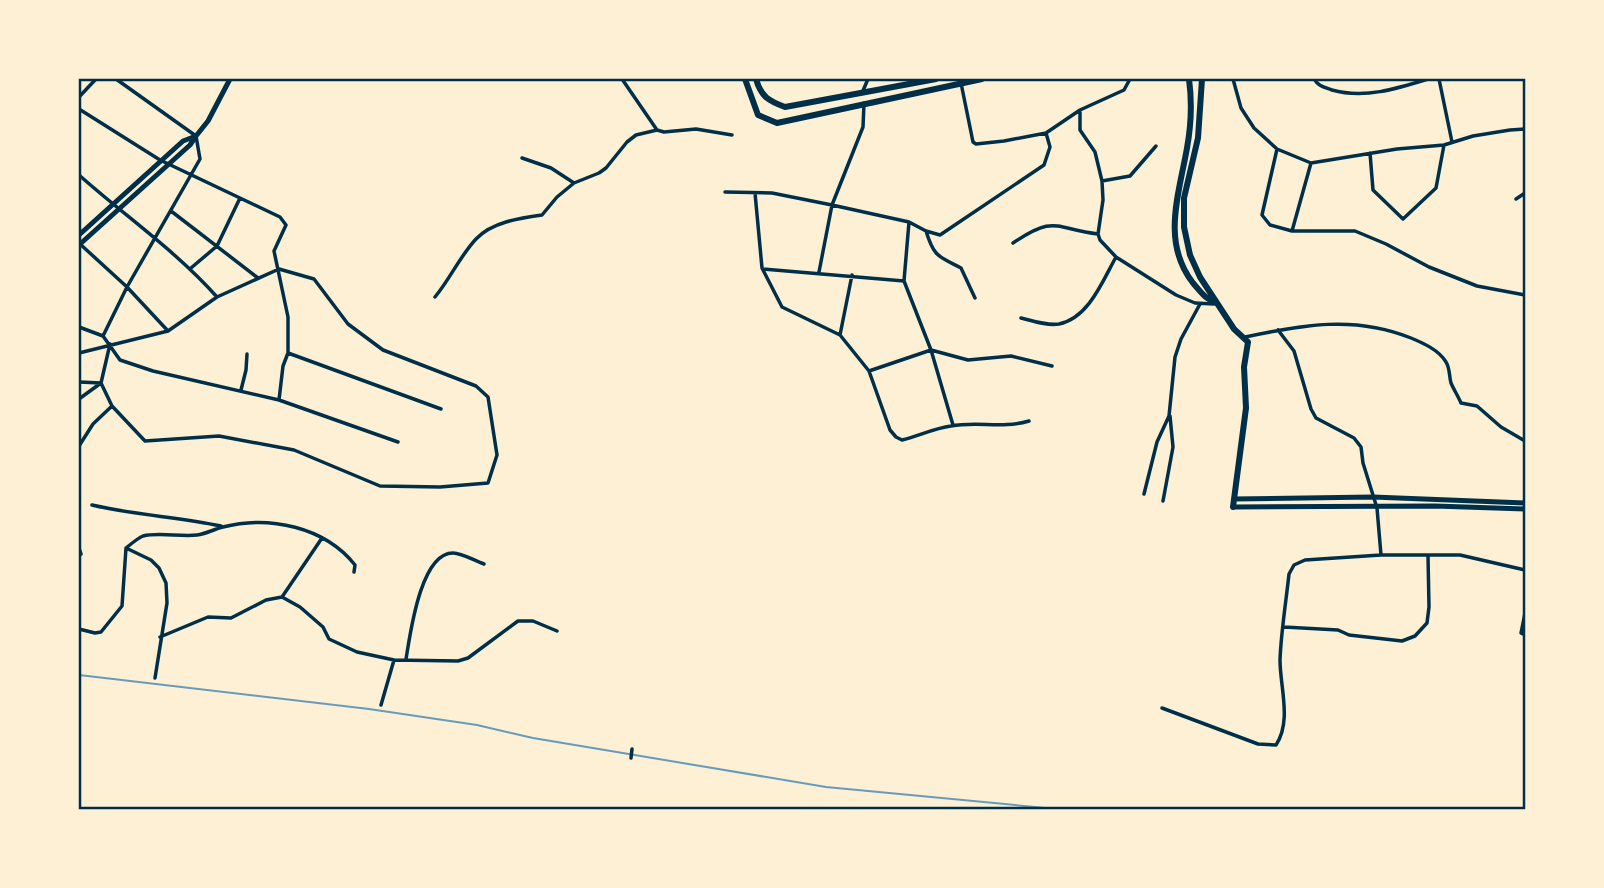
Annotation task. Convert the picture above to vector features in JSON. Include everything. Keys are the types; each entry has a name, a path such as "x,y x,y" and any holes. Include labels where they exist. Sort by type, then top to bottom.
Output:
{"main road":[{"path":"745,79 758,115 777,123 982,79"},
{"path":"756,79 766,99 785,107 936,79"},
{"path":"1189,79 1191,98 1188,146 1175,204 1174,232 1179,260 1190,279 1206,298 1218,304"},
{"path":"1202,79 1198,138 1184,198 1184,227 1200,277 1234,329 1248,342 1244,367 1246,408 1233,507"}],"street":[{"path":"79,97 96,79"},
{"path":"103,336 200,159 196,136 116,79"},
{"path":"622,79 657,130"},
{"path":"862,93 868,79"},
{"path":"961,83 974,144 1046,133 1080,110 1124,90 1129,79"},
{"path":"1233,79 1241,108 1254,128 1278,149 1311,163 1444,145 1510,130 1525,130"},
{"path":"1314,79 1322,87 1350,95 1363,95 1428,79"},
{"path":"1439,79 1452,143"},
{"path":"168,331 128,287 79,244 190,145 208,121 228,80"},
{"path":"819,272 832,205 863,127 863,103"},
{"path":"79,109 160,160 279,217 286,225 274,251 288,317 288,353 283,366 279,400"},
{"path":"1080,110 1080,130 1095,152 1102,181 1103,200 1098,234 1100,240 1116,257 1177,295 1200,304 1218,304"},
{"path":"435,297 477,239 492,227 542,215 557,197 574,183 606,168 636,135 657,130 664,132 696,129 732,135"},
{"path":"724,192 772,193 909,222 940,235 1044,164 1050,148 1046,133"},
{"path":"79,235 160,160 183,141 196,136"},
{"path":"1370,153 1373,190 1403,219 1436,188 1444,145"},
{"path":"1102,181 1130,176 1156,146"},
{"path":"1278,149 1262,215 1270,225 1292,231 1355,231 1429,267 1477,286 1525,295"},
{"path":"522,158 551,168 574,183"},
{"path":"1292,231 1311,163"},
{"path":"79,175 119,211 191,268 217,297"},
{"path":"1516,199 1525,192"},
{"path":"755,193 762,268 782,307 840,335 869,371 895,437 902,440 953,425 1015,425 1029,421"},
{"path":"191,268 217,246 240,198"},
{"path":"171,211 258,278"},
{"path":"909,222 904,281 931,351 953,425"},
{"path":"1013,243 1032,230 1055,224 1075,231 1098,234"},
{"path":"926,231 932,250 943,261 961,268 975,298"},
{"path":"1021,318 1041,324 1060,324 1076,316 1090,303 1116,257"},
{"path":"762,268 904,281"},
{"path":"79,353 110,344 168,331 217,297 279,269 314,279 348,324 383,350 476,386 488,397 497,455 488,483 440,487 380,486 294,450 219,436 145,441 112,406 101,383 110,344"},
{"path":"840,335 852,275"},
{"path":"1163,501 1173,447 1170,416 1175,357 1181,338 1200,304"},
{"path":"1245,337 1303,326 1356,323 1387,328 1418,340 1436,351 1447,363 1452,384 1461,403 1477,406 1501,427 1525,441"},
{"path":"79,327 103,336 120,360 279,400 398,442"},
{"path":"1278,330 1294,351 1316,418 1354,438 1361,447 1377,508 1381,555"},
{"path":"869,371 931,351 968,360 1011,356 1052,366"},
{"path":"288,353 441,409"},
{"path":"241,390 247,354"},
{"path":"79,382 101,383"},
{"path":"79,399 101,383"},
{"path":"79,446 93,424 112,406"},
{"path":"1144,494 1157,442 1170,416"},
{"path":"1234,499 1373,497 1525,503"},
{"path":"92,505 122,512 179,517 223,527"},
{"path":"1233,507 1435,506 1525,509"},
{"path":"125,548 143,536 200,535 223,527 259,522 277,523 322,537 344,552 355,565 354,572"},
{"path":"282,597 322,537"},
{"path":"79,548 81,554"},
{"path":"79,629 101,632 122,606 125,548"},
{"path":"125,548 151,560 159,568 166,583 167,603 155,678"},
{"path":"406,659 415,601 429,571 443,555 454,553 484,564"},
{"path":"1162,708 1258,744 1276,745 1282,736 1284,725 1280,660 1289,574 1294,565 1305,560 1381,555 1461,555 1525,570"},
{"path":"1284,627 1338,630 1349,635 1402,641 1415,636 1427,622 1428,556"},
{"path":"160,636 208,617 231,618 266,600 282,597 300,607 323,627 329,639 357,652 394,660 458,661 468,658 518,621 533,621 558,631"},
{"path":"1525,613 1521,634 1525,635"},
{"path":"381,705 394,660"},
{"path":"631,758 632,749"}],"waterway":[{"path":"79,675 369,709 477,725 533,738 826,787 1056,809"}]}
